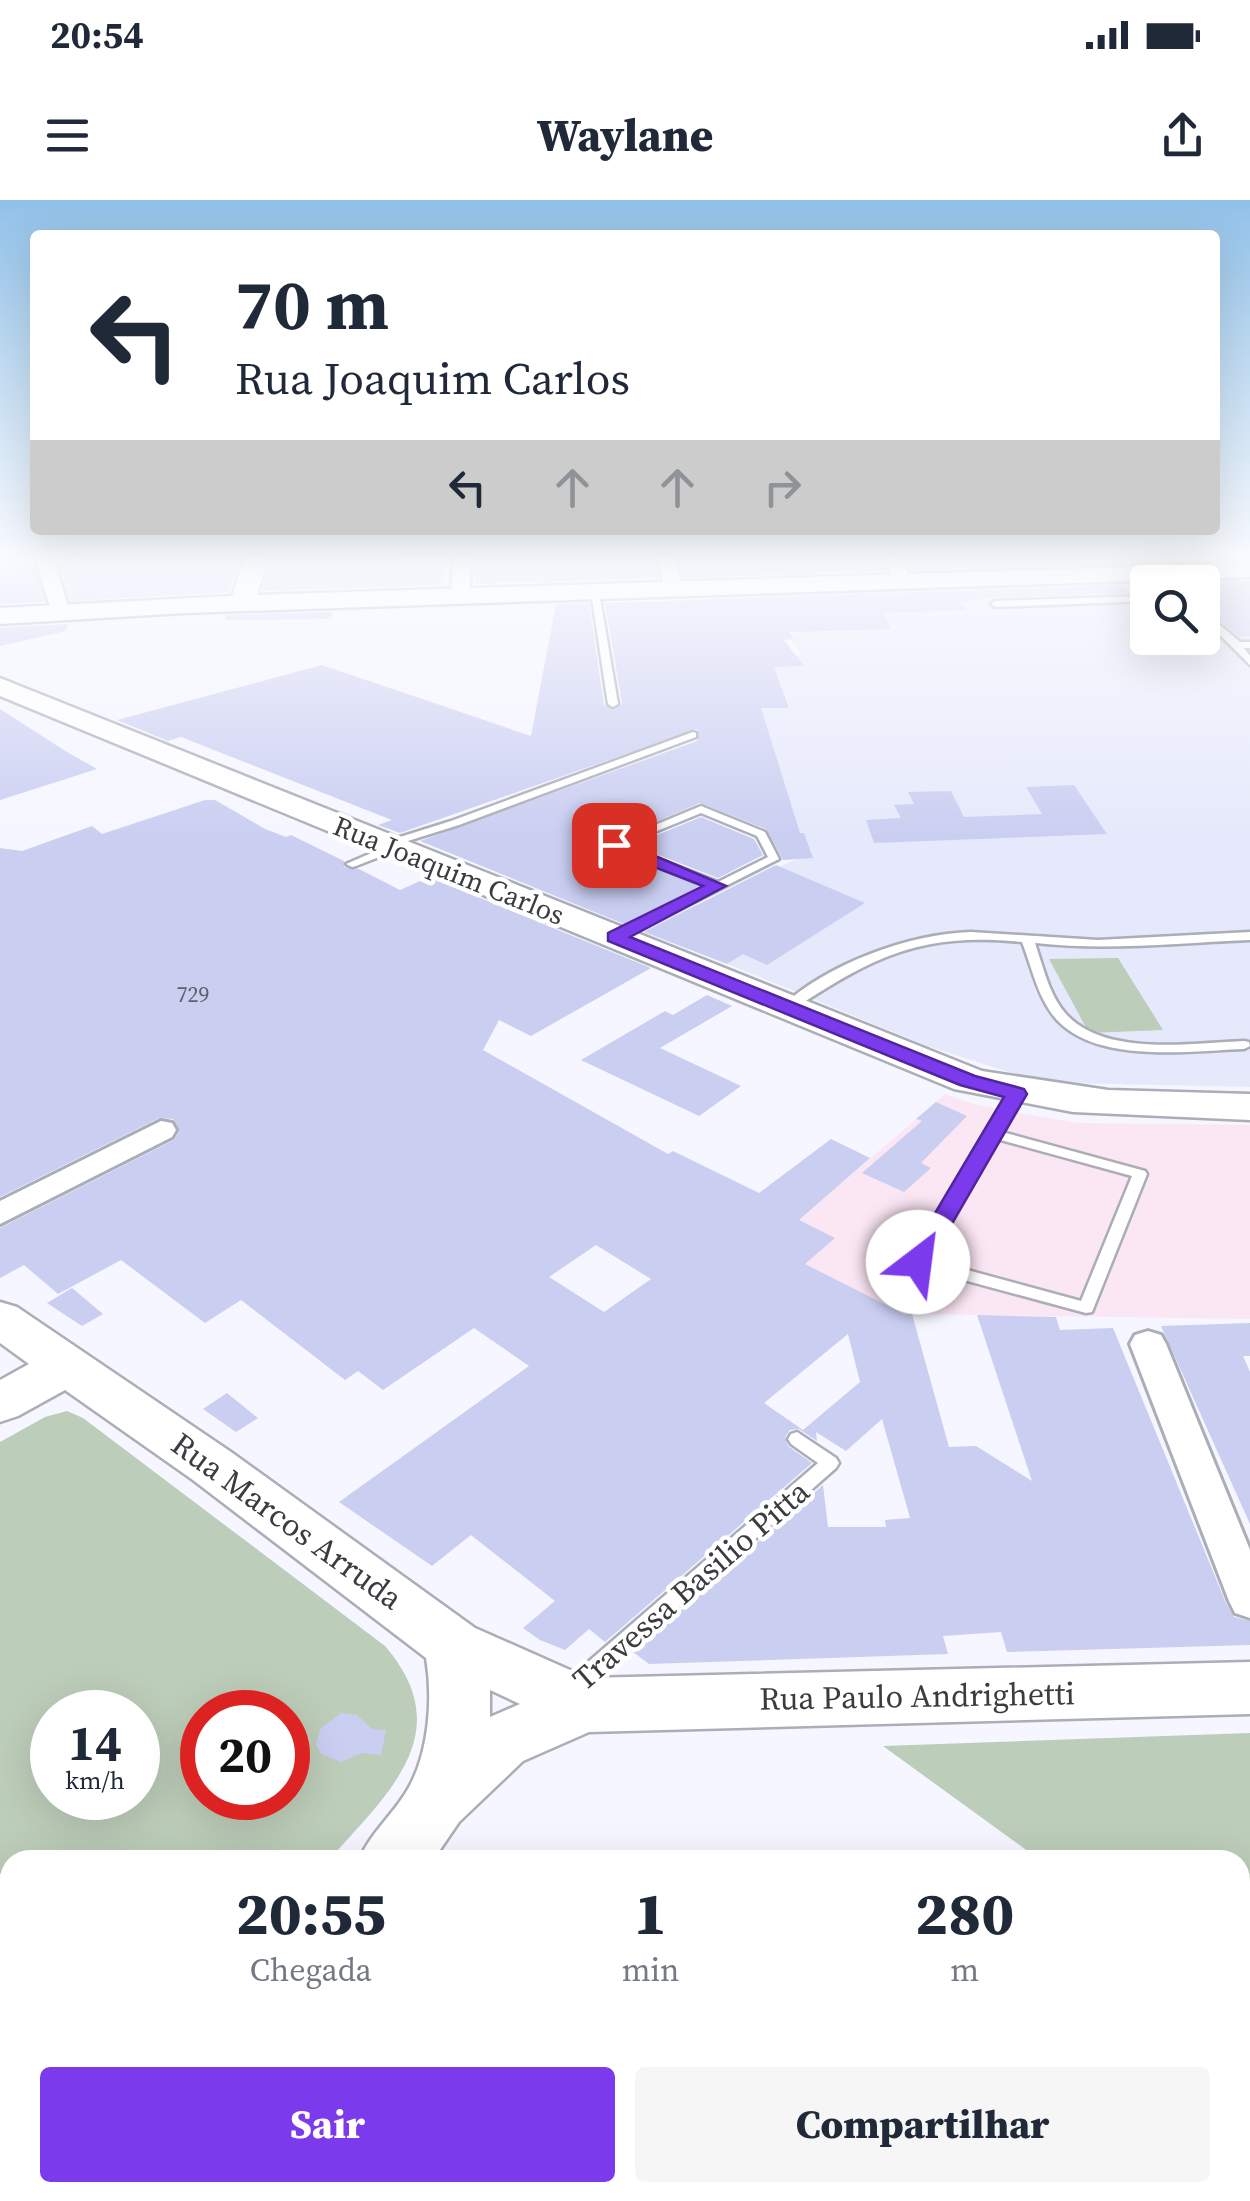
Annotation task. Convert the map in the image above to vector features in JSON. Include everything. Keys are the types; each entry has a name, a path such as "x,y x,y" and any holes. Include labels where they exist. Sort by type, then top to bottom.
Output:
{"street":[{"name":"Rua Joaquim Carlos","path":"0,686 968,1080 1017,1094 1077,1102 1250,1107"},
{"path":"0,1214 162,1130"},
{"name":"Rua Marcos Arruda","path":"0,1319 228,1477 454,1646 574,1699"},
{"path":"1148,1344 1250,1601"},
{"path":"0,1403 67,1366"},
{"path":"437,1800 462,1710 462,1676 454,1646"},
{"name":"Rua Paulo Andrighetti","path":"574,1699 1250,1688"},
{"path":"400,1850 437,1800 501,1740 574,1699"}],"lane":[{"path":"605,651 614,704"},
{"path":"352,864 398,850 455,823 693,735"},
{"path":"614,937 718,886 774,858 761,834 700,810 613,846 718,886"},
{"path":"398,850 455,823"},
{"path":"787,1007 832,977 906,943 954,936 1097,944 1250,936"},
{"path":"1027,938 1058,1014 1074,1031 1095,1040 1130,1046 1244,1045"},
{"path":"994,1134 1140,1174 1086,1308 918,1262 1017,1094"},
{"name":"Travessa Basilio Pitta","path":"574,1699 830,1463 798,1439"}],"shaded area":[{"path":"800,651 1220,655 1220,651 1250,651 1250,1087 1070,1083 1015,1074 927,1046 643,929 799,858 733,658 802,655"},
{"path":"945,1094 976,1105 1077,1123 1250,1125 1250,1319 843,1313 743,1268"}],"green space":[{"path":"1118,958 1163,1030 1089,1033 1049,959"},
{"path":"67,1411 83,1418 385,1646 407,1677 416,1707 416,1735 392,1786 338,1850 0,1850 0,1442 45,1417"},
{"path":"1250,1733 1250,1850 1026,1850 883,1746"}],"building":[{"path":"547,651 596,651 604,705 615,710 622,703 613,651 793,651 804,666 774,667 789,708 761,708 800,833 804,833 813,858 783,860 766,829 700,803 604,844 700,886 624,924 420,841 697,741 697,729 400,833 378,825 392,820 181,737 168,741 117,720 322,665 531,736"},
{"path":"0,709 67,752 97,769 0,800"},
{"path":"1074,785 1107,834 874,843 866,820 901,818 894,805 914,804 908,792 951,791 964,817 1042,814 1026,787"},
{"path":"215,800 265,829 286,837 291,835 344,861 344,867 359,869 400,890 429,877 651,968 531,1036 499,1020 483,1050 668,1154 673,1151 759,1193 831,1139 870,1158 799,1220 835,1238 805,1264 904,1314 912,1314 949,1447 976,1446 1032,1481 977,1315 1056,1317 1060,1330 1113,1328 1226,1603 1234,1617 1250,1621 1250,1645 1007,1652 1001,1632 943,1636 948,1654 649,1664 633,1652 823,1485 828,1527 886,1527 885,1520 910,1518 882,1419 846,1451 816,1432 817,1441 799,1429 790,1430 785,1437 788,1446 812,1463 605,1642 589,1629 565,1650 523,1628 555,1601 471,1535 432,1566 339,1502 529,1366 474,1328 383,1390 358,1371 345,1380 241,1300 205,1323 121,1260 58,1294 24,1265 0,1278 0,1228 174,1140 179,1132 173,1119 159,1118 0,1197 0,848 22,851 92,826 102,834","holes":["596,1245 651,1279 604,1312 549,1277","848,1334 860,1382 803,1430 764,1403"]},
{"path":"701,817 754,839 763,855 718,878 633,845"},
{"path":"776,865 865,903 767,965 743,954 727,964 644,932"},
{"path":"707,995 732,1006 660,1048 741,1086 699,1116 581,1060 665,1011 673,1015"},
{"path":"936,1102 967,1116 921,1163 931,1168 904,1192 862,1173 922,1121 916,1119"},
{"path":"72,1288 103,1314 82,1326 47,1303"},
{"path":"1250,1323 1250,1356 1243,1356 1250,1372 1250,1524 1161,1326"},
{"path":"227,1393 258,1418 236,1432 203,1409"},
{"path":"341,1713 357,1715 372,1729 386,1730 381,1755 362,1753 341,1762 321,1754 316,1744 320,1729"}],"route":[{"path":"614,845 718,886 614,937 968,1080 1017,1094 918,1262"}]}
